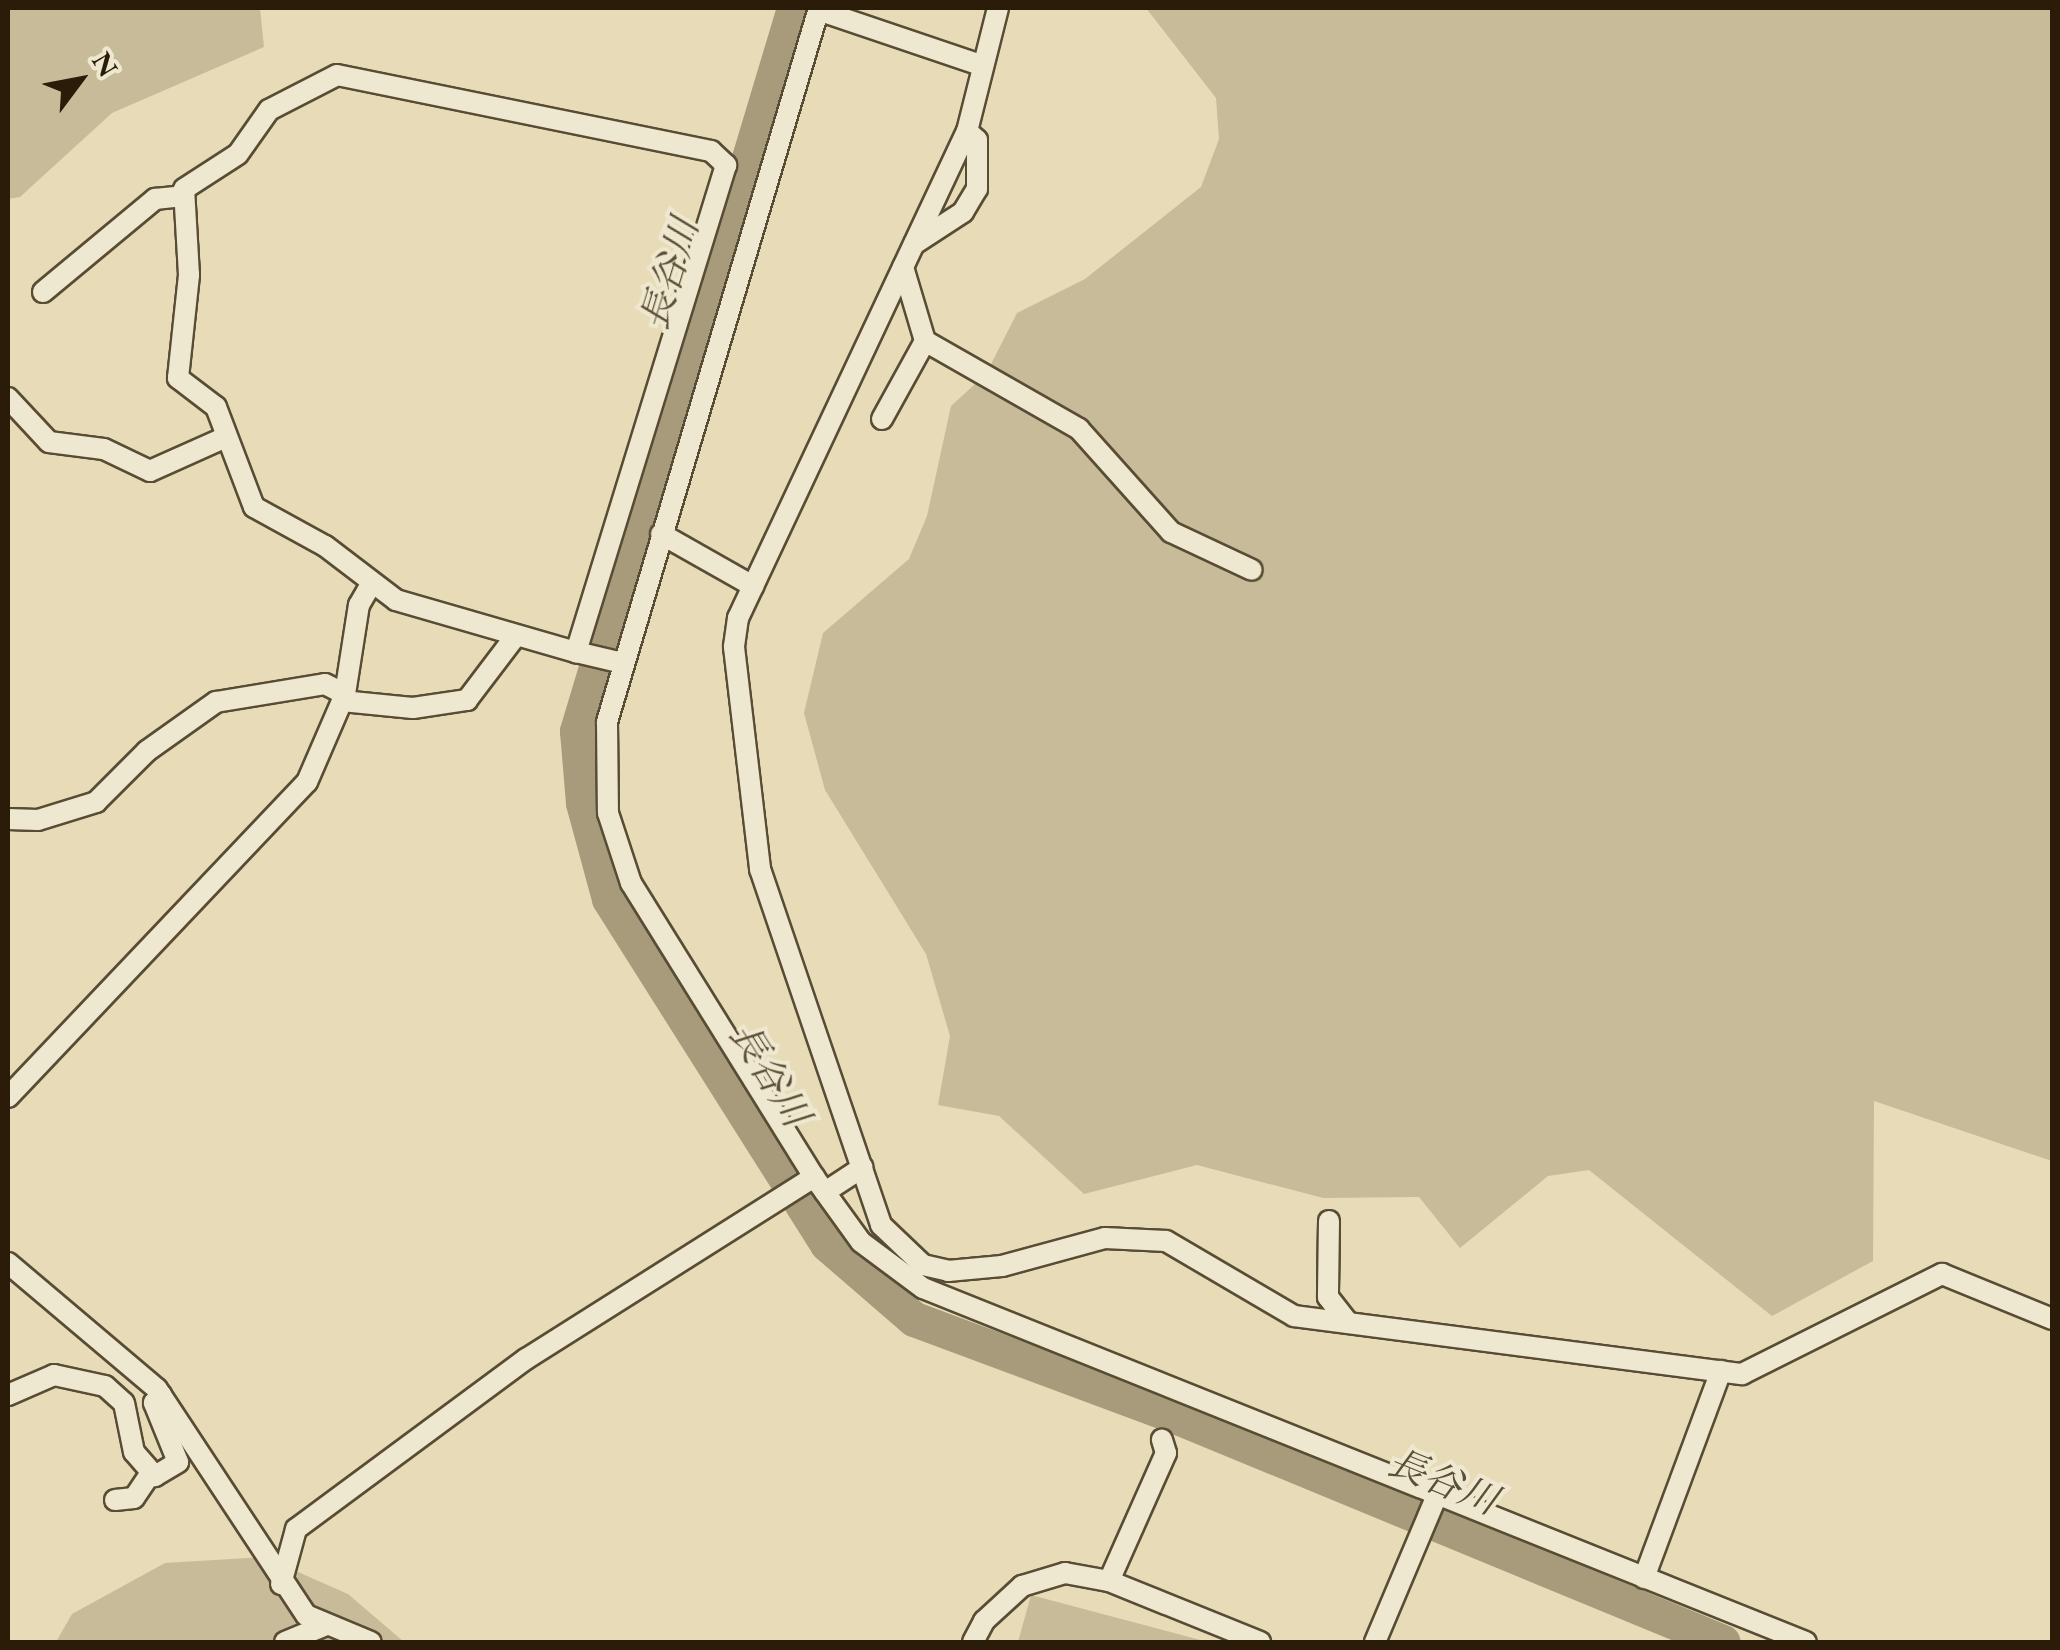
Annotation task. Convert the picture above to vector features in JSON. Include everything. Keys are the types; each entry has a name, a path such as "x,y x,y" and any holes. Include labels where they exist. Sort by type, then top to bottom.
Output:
{"street":[{"path":"983,66 818,8 623,663 604,760 618,849 820,1185 861,1242 922,1288 1806,1642"},
{"path":"998,8 967,131 753,586 734,647 750,819 881,1225 923,1265 1002,1266 1104,1238 1166,1241 1294,1316 1721,1371 1771,1364 1942,1274 2052,1319"},
{"path":"42,292 155,199 182,196 238,154 256,120 337,75 711,151 726,165 576,652"},
{"path":"913,245 963,212 977,189 976,140 967,131"},
{"path":"182,196 189,275 178,378 216,407 254,507 325,546 396,600 514,638 623,663"},
{"path":"903,267 924,341 1079,430 1170,532 1252,570"},
{"path":"882,418 924,341"},
{"path":"8,398 49,442 104,449 150,472 226,437"},
{"path":"661,534 753,586"},
{"path":"8,1097 296,795 344,698 359,605 371,584"},
{"path":"8,819 38,820 96,802 148,750 216,702 325,684 344,698 413,708 467,700 514,638"},
{"path":"281,1584 296,1529 526,1359 820,1185 863,1167"},
{"path":"1328,1221 1328,1296 1348,1323"},
{"path":"8,1263 161,1395 221,1478 281,1584 326,1625 371,1642"},
{"path":"1644,1578 1721,1371"},
{"path":"8,1395 54,1375 106,1386 124,1403 134,1452 150,1474"},
{"path":"115,1500 134,1498 150,1474 178,1462 154,1403 161,1395"},
{"path":"1109,1581 1166,1452 1162,1440"},
{"path":"1375,1642 1436,1496"},
{"path":"973,1642 1001,1604 1045,1575 1109,1581 1260,1642"},
{"path":"285,1642 326,1625"}],"shaded area":[{"path":"8,8 260,8 264,47 112,113 20,197 8,199"},
{"path":"1146,8 2052,8 2052,1161 1874,1101 1873,1261 1772,1316 1589,1170 1548,1176 1460,1248 1419,1197 1323,1198 1197,1165 1084,1194 999,1116 938,1105 950,1036 926,954 825,790 804,713 823,633 909,559 927,516 951,406 986,374 1017,313 1085,279 1201,187 1219,139 1216,98"},
{"path":"264,1557 348,1594 404,1642 56,1642 72,1614 165,1563"},
{"path":"1031,1595 1208,1642 1018,1642"}],"waterway":[{"name":"長谷川","path":"794,8 577,731 583,803 609,899 827,1244 914,1319 1180,1418 1723,1642"}]}
